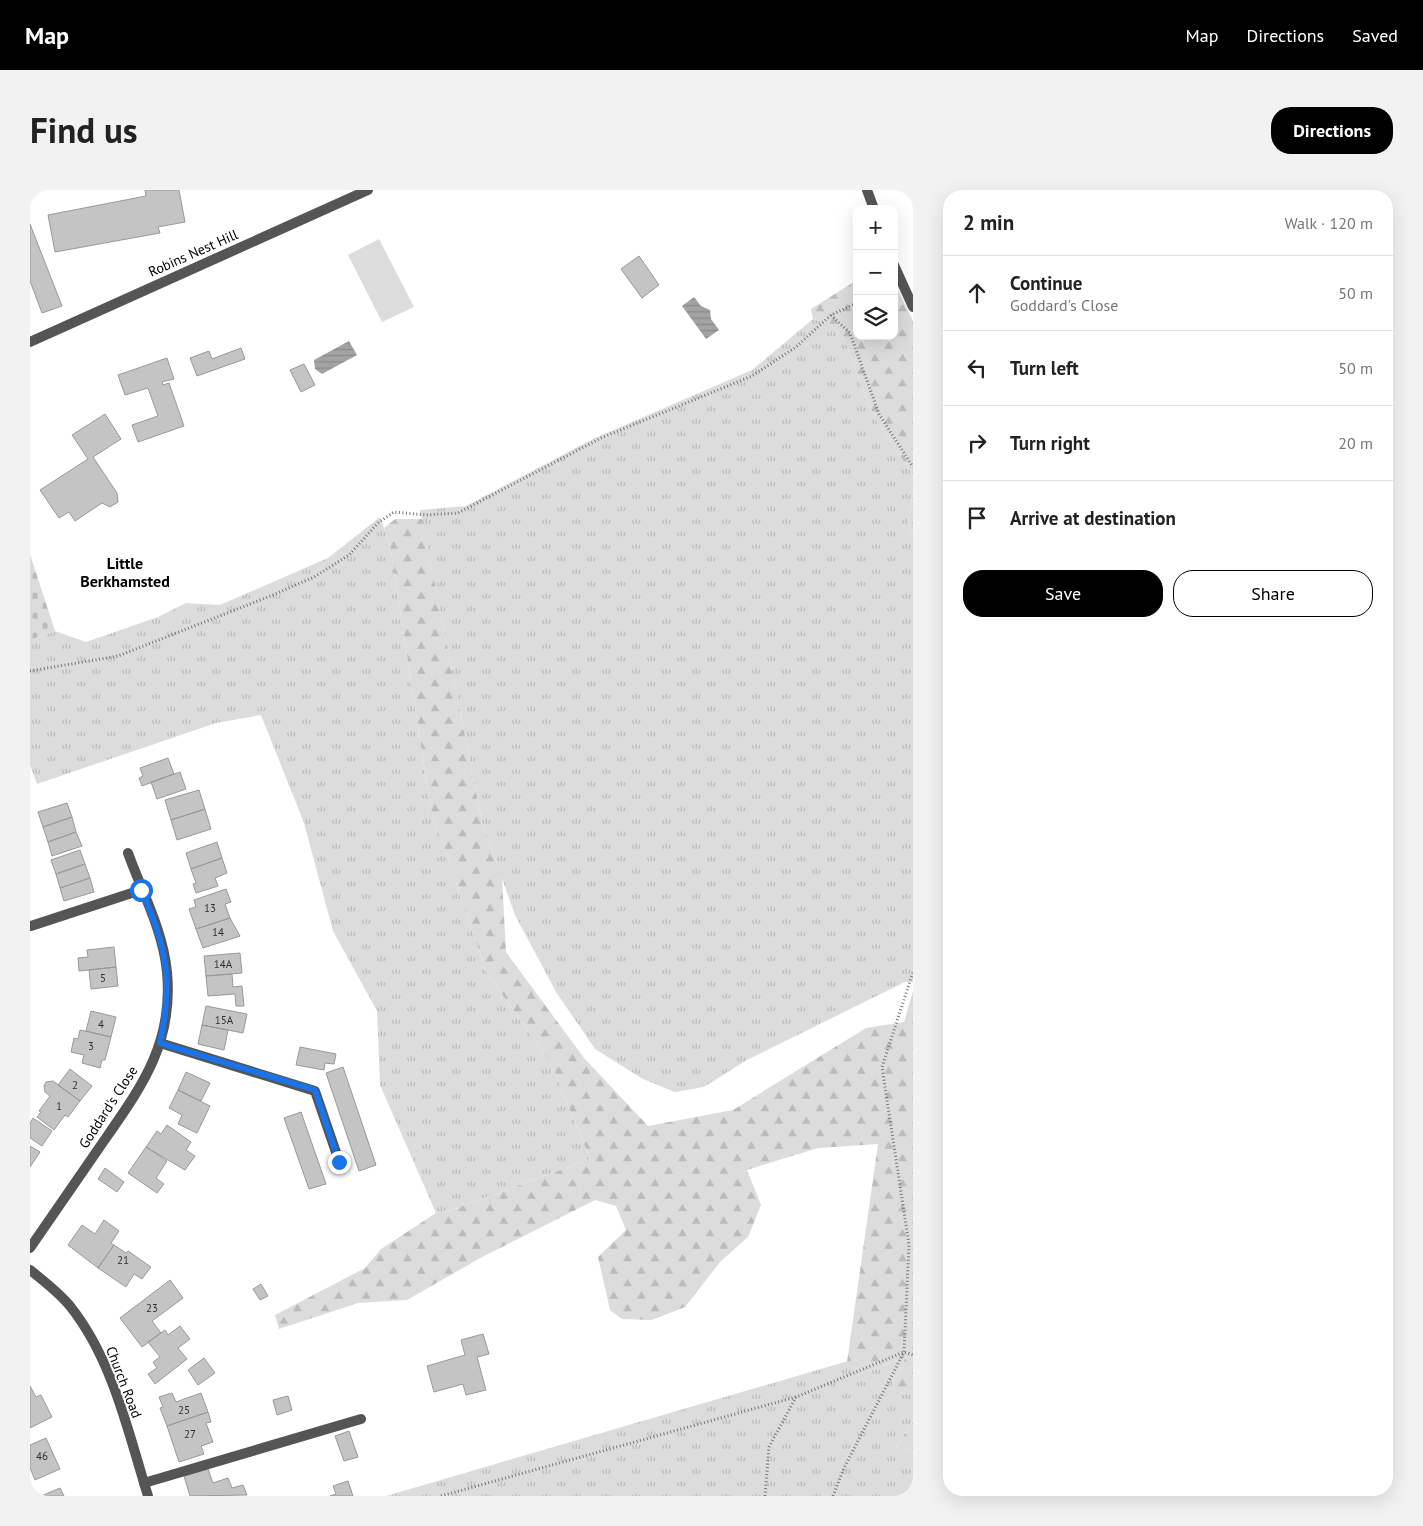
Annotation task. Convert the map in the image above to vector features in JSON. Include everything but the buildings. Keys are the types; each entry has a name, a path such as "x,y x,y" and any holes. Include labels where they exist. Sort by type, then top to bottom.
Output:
{"street":[{"name":"Robins Nest Hill","path":"30,342 368,190"},
{"path":"867,190 873,205"},
{"path":"898,274 913,308"},
{"name":"Goddard's Close","path":"30,1248 140,1089 160,1043 167,1009 167,972 162,943 128,852"},
{"path":"31,926 141,890"},
{"path":"160,1043 315,1090 339,1162"},
{"name":"Church Road","path":"30,1270 70,1306 94,1345 111,1379 148,1496"},
{"path":"144,1483 361,1419"}],"path":[{"path":"30,671 118,656 273,596 314,577 349,555 378,523 394,512 426,515 458,513 601,438 752,376 796,347 831,315 853,305"},
{"path":"831,315 850,333 879,414 913,467"},
{"path":"833,1496 844,1468 904,1352 909,1245 882,1067 913,972"},
{"path":"440,1496 796,1397 904,1352 913,1355"},
{"path":"765,1496 769,1448 796,1397"}],"green space":[{"path":"379,239 414,307 382,322 348,255"},
{"path":"853,283 853,340 898,340 898,290 913,321 913,475 873,415 844,339 830,324 813,319 811,309"},
{"path":"813,319 830,324 844,339 873,415 913,475 913,493 908,521 913,535 913,982 905,982 747,1060 704,1087 675,1092 643,1079 595,1049 556,992 515,915 482,822 420,510 466,506 595,438 752,370"},
{"path":"913,493 913,535 908,521"},
{"path":"380,517 390,545 431,810 487,973 550,1062 590,1159 452,1210 436,1213 380,1085 377,1011 333,931 304,823 261,715 216,723 37,784 30,765 30,640 55,631 86,642 158,617 186,603 220,605 328,558"},
{"path":"395,519 422,519 482,822 502,878 506,952 584,1058 648,1126 733,1110 866,1028 904,1022 913,991 913,1396 890,1389 906,1357 869,1371 855,1359 847,1362 878,1144 818,1148 747,1170 761,1205 748,1237 720,1262 685,1307 652,1320 622,1319 610,1310 598,1257 626,1230 616,1206 595,1200 482,1257 407,1300 358,1303 279,1329 275,1315 365,1268 381,1249 436,1213 452,1210 590,1159 550,1062 487,973 431,810 390,545 384,528"},
{"path":"30,554 55,631 30,640"},
{"path":"906,1357 890,1389 913,1396 913,1421 896,1447 913,1451 913,1496 386,1496 855,1359 869,1371"},
{"path":"913,1421 913,1451 896,1447"}],"shaded area":[{"path":"694,297 701,306 710,310 711,319 719,330 706,339 682,306"},
{"path":"349,341 357,355 322,374 315,369 314,360"}],"district":[{"name":"Little Berkhamsted","path":"125,572"}],"route":[{"path":"141,890 153,916 162,943 167,972 167,1009 160,1043 315,1090 339,1162"}]}
